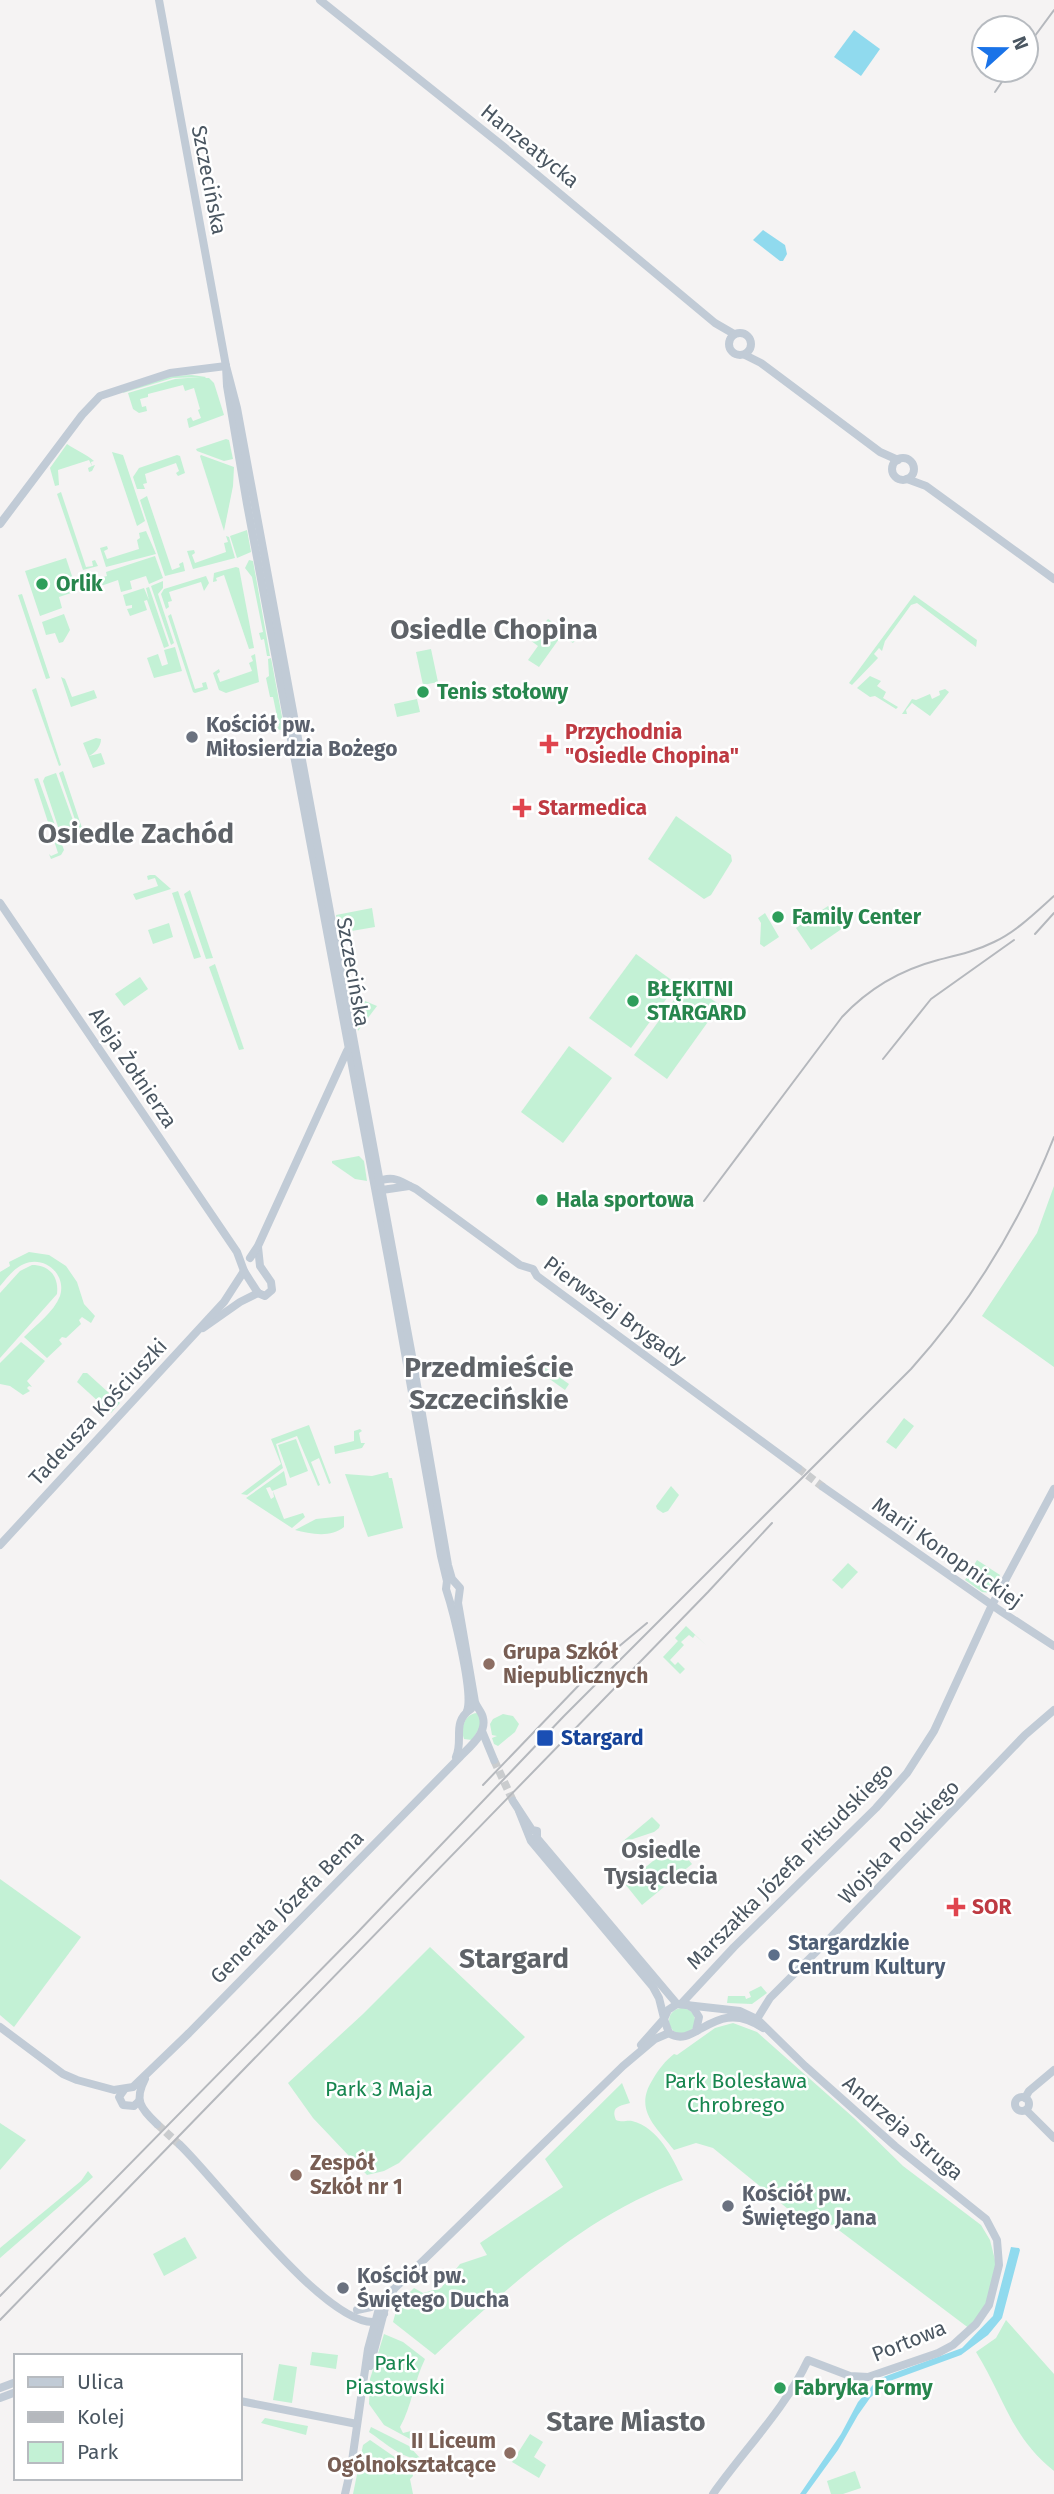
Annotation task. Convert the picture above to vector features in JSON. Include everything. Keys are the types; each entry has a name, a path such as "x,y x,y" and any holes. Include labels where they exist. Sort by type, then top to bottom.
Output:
{"street":[{"name":"Szczecińska","path":"159,0 226,366 238,411 467,1680 467,1712"},
{"name":"Hanzeatycka","path":"320,0 483,130 731,338"},
{"path":"748,351 733,354 728,347 731,338 742,333 747,336 748,351 761,363 880,452 898,460 908,460 926,486"},
{"name":"Szczecińska","path":"226,366 226,386 247,503 349,1048"},
{"path":"0,524 85,411 100,396 170,373 226,366"},
{"path":"880,452 898,479 907,479 926,486 1054,579"},
{"path":"892,468 898,460"},
{"path":"907,479 914,470"},
{"name":"Aleja Żołnierza","path":"0,903 238,1253 251,1259"},
{"name":"Tadeusza Kościuszki","path":"0,1545 231,1294 251,1259 336,1078 347,1063 349,1048"},
{"name":"Szczecińska","path":"347,1063 353,1072 377,1182"},
{"path":"336,1078 353,1072"},
{"path":"400,1179 409,1186 382,1190 377,1182 400,1179"},
{"name":"Pierwszej Brygady","path":"409,1186 526,1269 533,1269 537,1276 798,1468"},
{"name":"Szczecińska","path":"382,1190 447,1554 450,1587"},
{"path":"238,1253 251,1259 271,1282 272,1290 265,1296 258,1293 251,1259"},
{"name":"Tadeusza Kościuszki","path":"195,1334 240,1302 258,1293"},
{"name":"Marii Konopnickiej","path":"822,1486 1054,1646"},
{"name":"Marszałka Józefa Piłsudskiego","path":"682,2004 692,1990 876,1808 907,1773 934,1731 992,1605 1054,1489"},
{"path":"450,1587 460,1586 458,1594 475,1702 483,1717 482,1731 494,1760"},
{"path":"453,1763 459,1750 459,1722 467,1712 478,1709"},
{"name":"Wojska Polskiego","path":"757,2019 770,1998 1025,1735 1054,1710"},
{"path":"472,1743 482,1731"},
{"path":"458,1735 463,1742 480,1743 489,1749"},
{"name":"Generała Józefa Bema","path":"124,2092 146,2076 472,1743"},
{"path":"513,1801 532,1835 653,1987 669,2033 680,2038 694,2033 712,2021 726,2017"},
{"path":"532,1835 682,2004 694,2010 699,2017 694,2033"},
{"name":"Wojska Polskiego","path":"726,2017 744,2012 770,1998"},
{"path":"624,2066 664,2019 668,2010 682,2004"},
{"name":"Andrzeja Struga","path":"682,2004 744,2012 757,2019 763,2028 895,2146 986,2219 997,2240 999,2265"},
{"name":"Andrzeja Struga","path":"726,2017 743,2018 763,2028"},
{"path":"0,2026 63,2074 91,2085 124,2092 154,2121"},
{"path":"357,2310 369,2308 394,2289 624,2066 655,2039 669,2033"},
{"path":"1054,2070 1029,2091 1025,2098 1019,2098 1015,2106 1020,2111 1026,2110 1054,2138"},
{"name":"Generała Józefa Bema","path":"136,2101 146,2076"},
{"path":"124,2092 123,2105 136,2101"},
{"path":"180,2145 281,2259 347,2313 363,2320 375,2336"},
{"name":"Portowa","path":"713,2494 790,2391 808,2360 850,2376 868,2377 938,2353 961,2339 986,2311 999,2265"},
{"path":"345,2494 365,2375 375,2336 394,2289"},
{"path":"381,2320 382,2298"},
{"path":"330,2300 381,2320"},
{"path":"363,2320 381,2320"},
{"path":"242,2401 357,2424"}],"green space":[{"path":"192,375 209,378 214,383 224,415 189,428 187,419 191,417 193,421 201,418 200,409 194,388 185,391 183,385 148,394 148,397 140,399 142,407 146,406 147,411 139,413 133,409 128,393 175,379 200,377 173,378 123,393 172,376"},
{"path":"229,440 233,459 224,461 196,449"},
{"path":"67,444 94,461 91,462 92,466 89,460 58,470 59,485 55,486 50,468"},
{"path":"112,452 123,455 145,521 137,526"},
{"path":"180,456 185,473 178,476 176,463 145,474 145,489 137,489 133,477 139,468"},
{"path":"200,456 234,467 224,531"},
{"path":"61,492 86,567 93,566 92,561 95,560 98,566 83,570 57,494"},
{"path":"147,496 172,570 180,567 179,564 183,562 185,571 165,576 140,500"},
{"path":"247,530 251,552 237,558 230,536"},
{"path":"146,531 156,554 106,567 100,548 107,546 108,549 104,551 107,559 139,549 139,533"},
{"path":"226,536 229,537 235,558 193,569 187,551 194,550 192,555 195,563 226,552"},
{"path":"155,556 163,578 149,584 146,576 130,581 132,589 121,592 118,580 98,587 92,580 107,576 106,572"},
{"name":"Orlik","path":"66,558 77,591 59,597 62,608 40,616 25,571"},
{"path":"249,560 253,561 270,656 267,656 264,639 261,640 259,633 263,632 252,577 245,568"},
{"path":"239,568 254,648 249,649 224,575 213,582 214,573"},
{"path":"206,576 209,583 204,591 201,582 169,592 172,601 168,602 169,607 166,609 161,594 164,589"},
{"path":"163,581 163,588 158,594 174,643 171,645 151,586"},
{"path":"149,587 169,646 164,648 147,600 144,601 147,610 130,616 127,609 132,608 132,605 126,606 123,595 144,588 149,600 146,588"},
{"path":"22,594 50,678 46,679 18,595"},
{"path":"914,595 977,640 976,647 917,603 911,605 885,641 882,651 879,648 874,654 878,658 852,685 849,683"},
{"name":"Orlik","path":"64,614 70,630 63,642 59,643 55,633 46,635 42,622"},
{"path":"171,614 195,689 203,687 202,683 206,682 208,689 193,692 168,616"},
{"path":"548,619 576,639 573,643 570,641 572,637 564,632 539,667 528,660 538,646 530,640"},
{"path":"175,647 182,671 154,678 147,658 158,654 162,666 168,664 164,650"},
{"path":"431,649 438,682 423,685 416,652"},
{"path":"255,654 259,682 226,693 219,690 213,673 219,669 217,674 220,682 252,671 249,663 253,661 251,656"},
{"path":"271,658 283,722 281,730 275,729 279,726 266,678 269,676 268,659"},
{"path":"870,676 881,681 877,686 886,692 883,698 898,707 896,709 857,688"},
{"path":"61,677 65,679 72,697 94,690 97,698 71,707"},
{"path":"36,688 61,765 59,766 32,690"},
{"path":"945,689 949,692 930,716 912,703 906,710 907,714 902,714 912,699 930,694 932,699"},
{"path":"417,699 420,712 397,717 394,704"},
{"path":"101,739 100,745 89,756 101,753 105,764 93,768 83,743"},
{"path":"63,771 85,837 81,837 59,773"},
{"path":"56,773 79,837 66,843 63,842 43,781 45,777"},
{"path":"38,778 64,850 61,855 51,859 49,854 51,856 58,853 34,779"},
{"path":"676,816 731,855 732,861 711,895 704,899 648,859"},
{"path":"155,875 171,889 136,900 133,894 158,886 155,878 148,880 147,876"},
{"path":"190,890 213,958 206,959 184,894"},
{"path":"178,891 201,957 194,959 172,893"},
{"path":"828,906 843,928 811,950 796,928"},
{"path":"372,908 375,927 340,933 336,915"},
{"path":"765,913 779,937 764,947 760,944 761,923 758,918"},
{"path":"169,923 173,937 153,944 148,930"},
{"name":"BŁĘKITNI STARGARD","path":"636,954 677,984 631,1048 589,1018"},
{"path":"215,964 244,1049 239,1050 209,967"},
{"path":"140,977 148,989 124,1006 115,994"},
{"path":"687,982 720,1005 667,1079 634,1055"},
{"path":"365,1001 377,1006 358,1031 352,1002"},
{"path":"569,1046 612,1078 563,1143 521,1112"},
{"path":"359,1156 364,1161 367,1181 355,1179 332,1163 332,1161"},
{"path":"1054,1186 1054,1367 982,1316 1037,1233"},
{"path":"29,1252 49,1255 66,1266 77,1282 84,1304 95,1316 91,1323 82,1317 79,1320 81,1324 66,1338 59,1340 62,1344 47,1358 24,1337 57,1302 61,1288 57,1274 46,1264 32,1262 17,1268 0,1286 0,1272 10,1266 9,1262"},
{"path":"32,1265 48,1269 52,1273 57,1294 0,1358 0,1293 20,1271"},
{"path":"21,1342 45,1361 27,1381 32,1387 29,1386 27,1388 30,1391 23,1395 10,1386 0,1384 0,1363"},
{"path":"533,1359 569,1384 565,1390 530,1365"},
{"path":"83,1373 87,1373 120,1403 111,1413 77,1382"},
{"path":"904,1418 914,1426 896,1449 886,1442"},
{"path":"309,1425 331,1483 329,1484 319,1458 311,1462 320,1485 318,1486 297,1436 276,1444 283,1468 247,1495 241,1494 281,1464 271,1439"},
{"path":"360,1429 361,1443 365,1443 362,1448 335,1454 334,1446 354,1441 354,1431"},
{"path":"296,1439 308,1471 290,1478 278,1445"},
{"path":"284,1471 287,1485 272,1491 270,1487 266,1488 271,1499 274,1497 273,1491 284,1519 303,1513 305,1517 292,1528 246,1498"},
{"path":"388,1472 389,1478 392,1478 403,1528 368,1537 345,1474 372,1476"},
{"path":"671,1486 679,1495 668,1511 663,1513 656,1506"},
{"path":"344,1516 344,1527 333,1533 314,1534 295,1530 316,1519"},
{"path":"977,1560 1000,1575 990,1593 982,1592 965,1580"},
{"path":"848,1563 858,1572 842,1589 832,1580"},
{"path":"686,1626 707,1646 695,1635 693,1638 689,1635 681,1642 684,1645 670,1660 675,1665 678,1662 685,1669 680,1674 663,1657 678,1641 675,1638"},
{"path":"477,1713 480,1716 480,1727 472,1740 464,1739 464,1723 469,1716"},
{"path":"503,1714 513,1716 519,1724 515,1732 498,1746 494,1744 492,1738 497,1736 492,1735 490,1724 493,1719"},
{"path":"652,1817 660,1825 659,1828 621,1843"},
{"path":"675,1843 692,1864 642,1905 625,1884"},
{"path":"0,1879 81,1937 14,2027 0,2015"},
{"name":"Park 3 Maja","path":"430,1947 525,2037 399,2163 384,2171 367,2175 313,2118 288,2083"},
{"path":"761,1986 767,1993 752,2004 727,2003 728,1996 745,1996 746,1999 751,1997 749,1992"},
{"path":"682,2008 691,2012 695,2021 691,2030 682,2034 673,2030 669,2021 673,2012"},
{"name":"Park Bolesława Chrobrego","path":"733,2023 757,2032 854,2118 903,2166 981,2225 990,2240 996,2264 988,2311 970,2329 832,2225 788,2209 713,2148 696,2143 674,2150 660,2133 649,2117 645,2100 647,2090 658,2072 674,2054 677,2055 715,2028"},
{"name":"Park Bolesława Chrobrego","path":"622,2083 630,2103 615,2109 616,2120 632,2121 650,2130 664,2144 683,2180 614,2212 581,2233 491,2303 435,2355 393,2322 398,2304 414,2288 423,2293 441,2288 460,2264 487,2255 480,2243 563,2187 545,2159"},
{"path":"0,2123 26,2140 0,2170"},
{"path":"88,2171 93,2177 0,2258 0,2248 81,2181"},
{"path":"185,2237 197,2258 164,2276 153,2254"},
{"path":"1006,2320 1054,2374 1054,2471 1039,2458 1018,2430 976,2352 996,2338"},
{"name":"Park Piastowski","path":"384,2334 403,2342 425,2359 400,2427 403,2433 411,2431 410,2439 384,2425 369,2404 370,2379"},
{"path":"312,2352 338,2355 336,2369 310,2365"},
{"path":"279,2364 297,2367 292,2403 273,2400"},
{"path":"265,2418 308,2426 306,2435 261,2423"},
{"path":"371,2427 409,2446 420,2458 394,2450 369,2432"},
{"path":"530,2434 543,2442 534,2457 546,2465 539,2478 512,2462"},
{"path":"370,2440 412,2469 413,2476 410,2479 413,2494 353,2494 363,2445"},
{"path":"855,2471 861,2488 843,2494 831,2494 827,2481"}],"water":[{"path":"854,30 880,49 861,76 834,57"},
{"path":"763,230 785,245 787,254 783,261 753,240"},
{"path":"1011,2247 1020,2250 1002,2318 988,2335 961,2355 887,2382 870,2398 838,2450 806,2494 800,2494 841,2434 858,2402 878,2379 962,2348 993,2316"}],"tunnel":[{"path":"798,1468 823,1487"},
{"path":"494,1760 513,1801"},
{"path":"157,2124 180,2145"}],"railway":[{"path":"1040,29 1054,10"},
{"path":"995,92 1000,84"},
{"path":"704,1201 842,1017 863,997 886,981 911,969 974,950 1002,938 1054,896"},
{"path":"1035,934 1054,913"},
{"path":"883,1059 931,999 1014,940"},
{"path":"0,2296 356,1934 564,1716 911,1369 955,1316 993,1259 1026,1200 1054,1137"},
{"path":"0,2320 772,1523"},
{"path":"483,1785 605,1658 647,1623"}],"place":[{"name":"Orlik","path":"42,584"},
{"name":"Tenis stołowy","path":"423,692"},
{"name":"Kościół pw. Miłosierdzia Bożego","path":"192,737"},
{"name":"Przychodnia \"Osiedle Chopina\"","path":"549,744"},
{"name":"Starmedica","path":"522,808"},
{"name":"Family Center","path":"778,917"},
{"name":"BŁĘKITNI STARGARD","path":"633,1001"},
{"name":"Hala sportowa","path":"542,1200"},
{"name":"Grupa Szkół Niepublicznych","path":"489,1664"},
{"name":"Stargard","path":"545,1738"},
{"name":"SOR","path":"956,1907"},
{"name":"Stargardzkie Centrum Kultury","path":"774,1955"},
{"name":"Zespół Szkół nr 1","path":"296,2175"},
{"name":"Kościół pw. Świętego Jana","path":"728,2206"},
{"name":"Kościół pw. Świętego Ducha","path":"343,2288"},
{"name":"Fabryka Formy","path":"780,2388"},
{"name":"II Liceum Ogólnokształcące","path":"510,2453"}],"district":[{"name":"Osiedle Chopina","path":"494,629"},
{"name":"Osiedle Zachód","path":"136,833"},
{"name":"Przedmieście Szczecińskie","path":"489,1383"},
{"name":"Osiedle Tysiąclecia","path":"661,1863"},
{"name":"Stargard","path":"514,1958"},
{"name":"Stare Miasto","path":"626,2421"}]}
